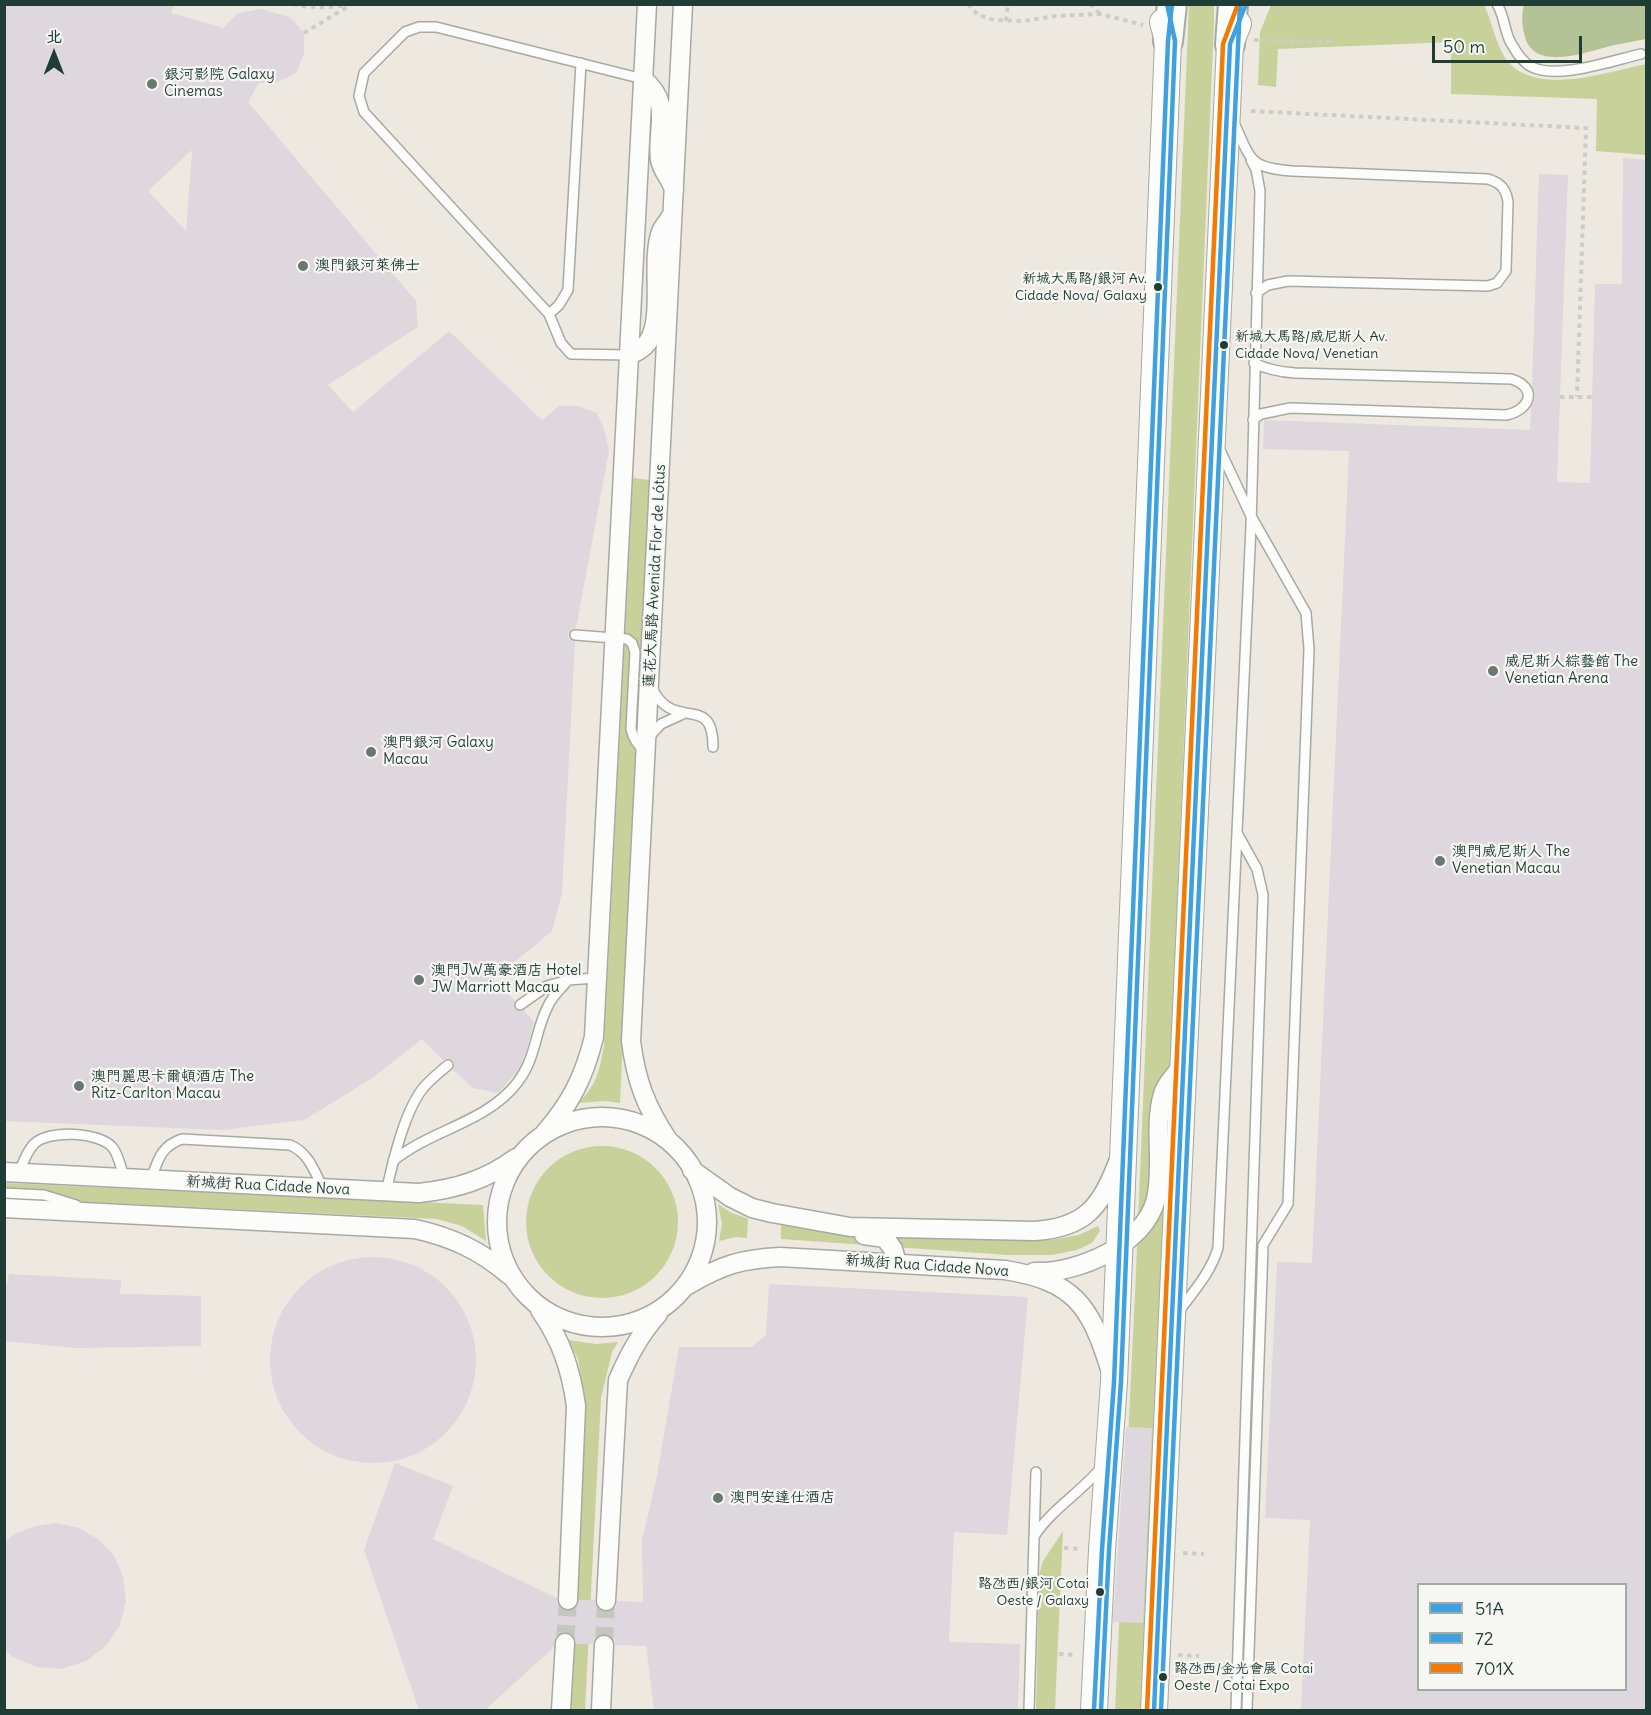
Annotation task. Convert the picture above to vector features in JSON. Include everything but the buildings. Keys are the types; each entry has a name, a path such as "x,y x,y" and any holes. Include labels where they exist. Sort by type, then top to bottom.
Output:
{"main road":[{"path":"1094,1710 1114,1382 1121,1154 1168,25 1159,4"},
{"path":"1233,4 1242,42"},
{"path":"1154,1710 1228,110 1242,42 1246,4"}],"street":[{"name":"蓮花大馬路 Avenida Flor de Lótus","path":"668,1140 642,1095 635,1068 632,1041 683,4"},
{"path":"568,1600 576,1406 572,1378 564,1352 552,1327 512,1278 498,1242 496,1224 497,1205 510,1169 521,1154 544,1134 562,1113 577,1089 594,1037 645,10"},
{"path":"629,355 639,351 651,335 654,321 659,239 674,203 660,158 661,110 658,94 643,79"},
{"path":"1005,1270 1043,1272 1067,1269 1106,1254 1143,1223 1156,1199 1161,1101 1167,1085 1184,1062"},
{"path":"544,1134 574,1120 607,1117 640,1124 668,1140 691,1169 699,1181 708,1217 703,1254 695,1271 685,1286 645,1329 630,1352 618,1380 606,1601"},
{"name":"新城街 Rua Cidade Nova","path":"12,1172 419,1193 447,1190 474,1182 499,1170 521,1154"},
{"path":"691,1169 730,1197 752,1208 850,1227 1034,1232 1055,1230 1071,1224 1096,1207 1107,1189 1121,1154"},
{"path":"4,1209 415,1229 442,1235 468,1246 491,1260 512,1278"},
{"path":"850,1227 858,1233 885,1238 893,1249 897,1263"},
{"name":"新城街 Rua Cidade Nova","path":"685,1286 731,1263 753,1258 780,1257 1005,1270 1027,1274 1052,1281 1086,1310 1096,1329 1114,1382"},
{"path":"535,1304 555,1316 577,1324 600,1327 623,1325 645,1318 665,1306"},
{"path":"561,1710 565,1643"},
{"path":"601,1710 604,1645"}],"lane":[{"path":"1497,4 1505,9 1510,41 1523,61 1533,68 1552,72 1641,54"},
{"path":"629,355 571,354 561,343 549,314 364,112 359,96 364,73 405,32 418,27 436,27 643,79"},
{"path":"549,314 559,305 568,290 581,63"},
{"path":"1172,1321 1207,1274 1215,1260 1218,1248 1251,516 1260,191 1257,175 1228,110"},
{"path":"1251,160 1263,168 1276,170 1488,179 1502,186 1507,193 1508,202 1506,271 1497,283 1488,286 1288,281 1268,285 1256,293"},
{"path":"1253,420 1261,414 1290,408 1506,415 1524,409 1528,394 1520,382 1511,379 1278,372 1254,363"},
{"path":"1213,435 1251,516 1306,613 1309,649 1288,1204 1263,1245 1247,1710"},
{"path":"575,634 627,639 632,643 635,652 632,729 639,746 647,746 661,724 683,714"},
{"path":"650,683 662,704 671,711 702,716 707,719 713,732 713,747"},
{"path":"1236,1710 1263,895 1257,869 1237,832"},
{"path":"520,1005 547,987 568,981 597,978"},
{"path":"393,1161 409,1148 467,1121 498,1101 517,1083 533,1057 547,1006 568,981"},
{"path":"386,1192 393,1161 410,1113 423,1088 448,1065"},
{"path":"12,1172 35,1143 52,1134 96,1137 106,1141 117,1156 124,1178"},
{"path":"151,1179 159,1156 165,1148 182,1139 290,1145 299,1149 306,1156 322,1188"},
{"path":"4,1193 44,1195 101,1213"},
{"path":"1034,1537 1043,1524 1093,1477 1109,1453"},
{"path":"1029,1710 1036,1472"}],"path":[{"path":"293,4 315,7 339,7 350,4"},
{"path":"304,33 350,4"},
{"path":"968,4 978,15 1006,21 1100,14 1168,25"},
{"path":"1006,21 1008,4"},
{"path":"1090,4 1100,14"},
{"path":"1242,42 1331,42"},
{"path":"1560,397 1592,397"}],"green space":[{"path":"1189,5 1214,5 1214,21 1152,1502 1141,1710 1115,1710 1135,1294"},
{"path":"1271,5 1484,5 1504,56 1516,69 1532,77 1550,80 1570,79 1646,64 1646,155 1596,151 1597,99 1451,94 1451,42 1278,49 1276,87 1258,85 1260,32"},
{"path":"1524,5 1646,5 1646,39 1564,57 1540,54 1531,48 1525,37 1522,21"},
{"path":"633,478 649,480 620,1103 606,1101 578,1103 596,1077 604,1046"},
{"path":"602,1146 631,1152 656,1168 672,1193 678,1222 672,1251 656,1276 631,1292 602,1298 573,1292 548,1276 532,1251 526,1222 532,1193 548,1168 573,1152"},
{"path":"4,1183 483,1205 486,1241 462,1226 437,1219 5,1198"},
{"path":"718,1204 748,1219 747,1238 736,1237 719,1241 722,1224"},
{"path":"781,1221 1015,1240 1050,1240 1079,1235 1098,1226 1100,1231 1092,1243 1077,1250 1051,1255 1008,1255 781,1239"},
{"path":"568,1340 596,1344 618,1342 612,1352 601,1398 585,1710 568,1710 585,1401 578,1359"},
{"path":"1063,1531 1055,1710 1036,1710 1039,1575 1043,1561"}],"tunnel":[{"path":"565,1643 568,1600"},
{"path":"604,1645 606,1601"}],"transit line":[{"name":"72","path":"1101,1710 1121,1382 1175,41 1167,4"},
{"name":"51A","path":"1094,1710 1114,1382 1168,41 1172,4"},
{"name":"701X","path":"1147,1710 1223,44 1238,4"},
{"name":"72","path":"1161,1710 1240,4"},
{"name":"51A","path":"1154,1710 1230,44 1246,4"}],"place":[{"name":"銀河影院 Galaxy Cinemas","path":"152,84"},
{"name":"澳門銀河萊佛士","path":"303,266"},
{"name":"新城大馬路/銀河 Av. Cidade Nova/ Galaxy","path":"1158,287"},
{"name":"新城大馬路/威尼斯人 Av. Cidade Nova/ Venetian","path":"1224,345"},
{"name":"威尼斯人綜藝館 The Venetian Arena","path":"1493,671"},
{"name":"澳門銀河 Galaxy Macau","path":"371,752"},
{"name":"澳門威尼斯人 The Venetian Macau","path":"1440,861"},
{"name":"澳門JW萬豪酒店 Hotel JW Marriott Macau","path":"419,980"},
{"name":"澳門麗思卡爾頓酒店 The Ritz-Carlton Macau","path":"79,1086"},
{"name":"澳門安達仕酒店","path":"718,1498"},
{"name":"路氹西/銀河 Cotai Oeste / Galaxy","path":"1100,1592"},
{"name":"路氹西/金光會展 Cotai Oeste / Cotai Expo","path":"1163,1677"}]}
